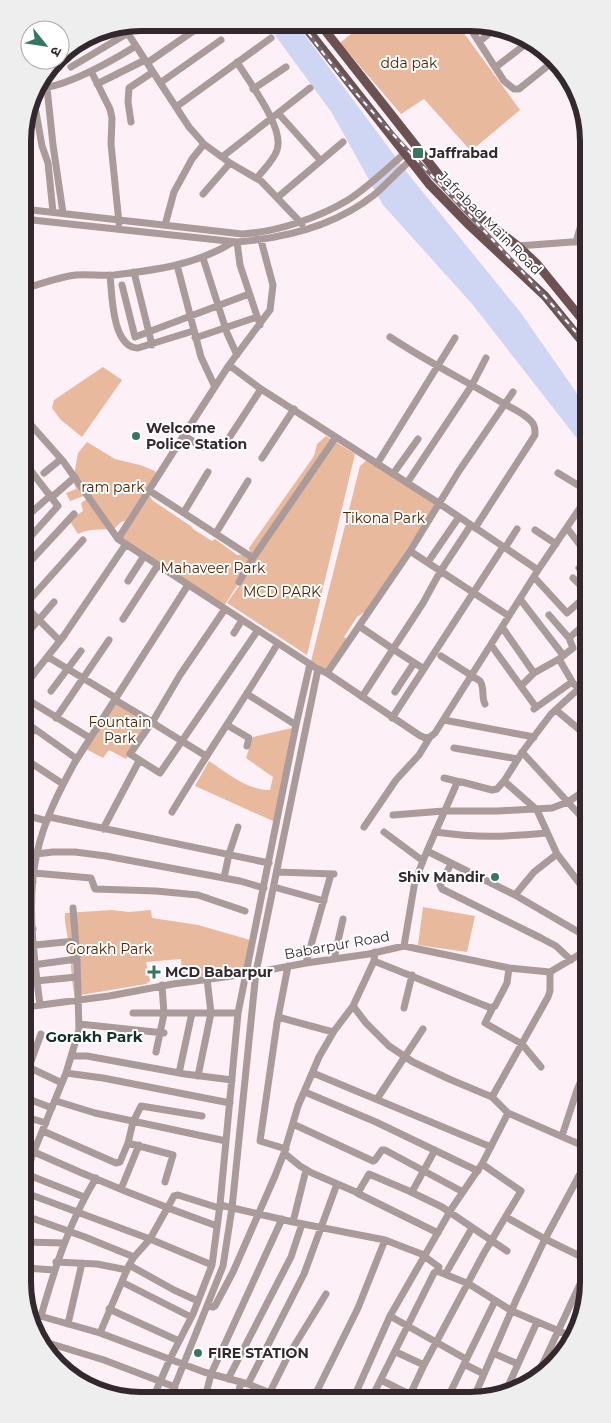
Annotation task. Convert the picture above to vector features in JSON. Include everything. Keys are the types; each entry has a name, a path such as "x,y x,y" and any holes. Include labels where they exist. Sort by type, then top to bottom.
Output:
{"main road":[{"name":"Jafrabad Main Road","path":"309,31 405,159 478,234 545,296 580,338"},
{"name":"Jafrabad Main Road","path":"327,31 442,179 478,216 518,246 548,277 580,317"},
{"path":"320,45 331,37"},
{"path":"478,234 487,223"}],"street":[{"path":"98,84 146,61 193,31"},
{"path":"472,31 504,81 514,89 519,89 549,65"},
{"path":"128,32 189,127 204,144 230,163 257,178 278,197 307,230"},
{"path":"480,41 490,33"},
{"path":"71,67 119,34"},
{"path":"176,107 271,38"},
{"path":"160,83 221,40"},
{"path":"496,67 524,45"},
{"path":"63,213 47,88 91,71 114,60 136,46"},
{"path":"237,62 271,118 278,135 277,151 257,178"},
{"path":"253,89 286,67"},
{"path":"91,71 110,109 112,118 111,144 119,229"},
{"path":"131,122 128,102 129,88 153,72"},
{"path":"222,157 310,88"},
{"path":"36,110 42,146 48,162 53,212"},
{"path":"278,113 321,161"},
{"path":"278,197 343,142"},
{"path":"165,225 174,192 192,159 204,144"},
{"path":"31,210 260,237 301,222 349,200 368,184 405,159"},
{"path":"31,287 76,275 110,275 177,264 203,258 235,242 307,230 319,226 354,208 375,194 405,159"},
{"path":"203,194 230,163"},
{"path":"31,220 235,242"},
{"path":"188,237 189,228"},
{"path":"576,242 580,228"},
{"path":"118,539 183,435 229,366 270,310 273,284 260,237"},
{"path":"235,242 240,265 260,325"},
{"path":"518,246 580,242"},
{"path":"203,258 225,328 237,355"},
{"path":"177,264 194,335 204,367 215,387"},
{"path":"134,272 152,345"},
{"path":"110,275 116,320 121,339 129,347 152,345 225,328 257,317"},
{"path":"122,285 135,337 249,294"},
{"path":"362,697 423,603 441,570 534,435 534,426 530,419 390,337"},
{"path":"377,464 455,338"},
{"path":"407,483 472,385 486,358"},
{"path":"229,366 261,389 504,547 536,574 567,613 580,601"},
{"path":"229,438 261,389"},
{"path":"327,673 410,551 513,392"},
{"path":"262,458 294,409"},
{"path":"31,427 75,477 118,539 314,667 327,673 392,718 419,735 425,738 430,737"},
{"path":"183,435 202,447"},
{"path":"239,582 253,558 336,436"},
{"path":"394,474 418,439"},
{"path":"44,473 61,459"},
{"path":"31,471 58,507 31,536"},
{"path":"184,512 208,472"},
{"path":"558,473 580,486"},
{"path":"31,514 75,477"},
{"path":"216,533 248,481"},
{"path":"150,490 253,558"},
{"path":"364,828 396,780 418,755 444,720 520,598 580,508"},
{"path":"31,560 74,514"},
{"path":"428,562 459,517"},
{"path":"566,528 579,544"},
{"path":"392,718 517,529"},
{"path":"535,530 556,544"},
{"path":"31,597 83,540"},
{"path":"31,677 60,641 126,544"},
{"path":"410,551 509,616"},
{"path":"128,581 144,556"},
{"path":"122,619 158,565"},
{"path":"573,578 580,586"},
{"path":"31,888 36,854 63,784 90,738 117,700 188,585"},
{"path":"444,778 492,790 497,789 534,736 556,710 579,689 572,682 561,657 520,598"},
{"path":"31,629 54,602"},
{"path":"225,609 175,683 153,723 130,754 139,761 160,773 258,630"},
{"path":"31,612 60,641"},
{"path":"521,686 534,673 573,648 569,638 549,615"},
{"path":"234,633 242,620"},
{"path":"359,626 424,669"},
{"path":"502,627 534,673"},
{"path":"569,638 580,628"},
{"path":"56,718 109,640"},
{"path":"172,812 278,643"},
{"path":"491,645 521,686 534,708 572,682"},
{"path":"51,691 81,651"},
{"path":"441,656 472,675 482,684 482,696 485,704"},
{"path":"48,657 206,756"},
{"path":"394,692 414,663"},
{"path":"156,1392 191,1317 212,1265 218,1226 238,1014 296,725 314,667"},
{"path":"172,1392 223,1266 232,1208 256,972 277,872 314,667"},
{"path":"247,694 296,725"},
{"path":"31,702 90,738"},
{"path":"556,710 580,731"},
{"path":"444,720 534,736"},
{"path":"227,725 250,740"},
{"path":"31,727 77,759"},
{"path":"31,733 34,729"},
{"path":"454,748 518,759"},
{"path":"522,752 580,815"},
{"path":"103,829 139,761"},
{"path":"31,763 63,784"},
{"path":"504,781 536,809 557,854 580,884"},
{"path":"404,946 415,882 444,811 457,783 460,782"},
{"path":"393,815 444,811 552,808 580,796"},
{"path":"31,816 269,863"},
{"path":"224,878 229,854 238,827"},
{"path":"384,832 423,862"},
{"path":"435,832 493,838 546,833"},
{"path":"427,851 515,896 580,933"},
{"path":"31,853 91,853 224,878 264,888"},
{"path":"515,896 534,872 557,854"},
{"path":"451,864 440,885 442,889 542,938 556,946 571,960"},
{"path":"277,872 333,874 306,963"},
{"path":"34,873 91,878 95,888 156,890 198,895 245,911"},
{"path":"274,887 324,901"},
{"path":"73,908 80,1024 72,1056 56,1101 31,1154 218,1226"},
{"path":"334,959 343,919"},
{"path":"31,936 34,946 40,1006"},
{"path":"34,946 75,941"},
{"name":"Babarpur Road","path":"31,1007 109,996 162,985 247,974 404,946 509,968 550,972"},
{"path":"208,1306 214,1307 243,1250 285,1151 292,1124 318,1056 353,1006 374,961 376,952"},
{"path":"492,1097 550,994 550,972 580,955"},
{"path":"31,965 77,959"},
{"path":"374,961 493,1007"},
{"path":"288,966 278,1017 260,1141 285,1151 303,1168 357,1192 438,1233"},
{"path":"509,968 507,983 485,1023 522,1044 541,1067"},
{"path":"404,1008 412,975"},
{"path":"31,982 77,977"},
{"path":"198,1076 212,1013 207,979"},
{"path":"156,1052 162,1033 164,1014 162,985"},
{"path":"353,1006 375,1032 404,1057 448,1079 492,1097 508,1113 580,1144"},
{"path":"133,1013 238,1014"},
{"path":"179,1072 192,1013"},
{"path":"278,1017 333,1032"},
{"path":"80,1024 162,1033"},
{"path":"377,1099 423,1029"},
{"path":"31,1057 41,1034"},
{"path":"72,1056 95,1057 198,1076 232,1080"},
{"path":"31,1068 62,1083"},
{"path":"66,1073 103,1078 230,1103"},
{"path":"313,1073 491,1147"},
{"path":"562,1136 580,1083"},
{"path":"305,1092 480,1168 521,1190 491,1240 469,1284 436,1342 413,1392"},
{"path":"31,1100 52,1108"},
{"path":"56,1101 73,1108 226,1141"},
{"path":"43,1131 116,1163 120,1162 128,1143 133,1122 140,1106 202,1116"},
{"path":"356,1392 390,1316 450,1212 480,1168 508,1113"},
{"path":"31,1118 46,1123"},
{"path":"292,1124 371,1161 375,1160 381,1151 385,1150 463,1192"},
{"path":"128,1143 173,1155 165,1182"},
{"path":"121,1189 139,1146"},
{"path":"412,1192 435,1150"},
{"path":"293,1222 303,1168"},
{"path":"476,1392 545,1239 580,1173"},
{"path":"357,1192 370,1174 412,1192 450,1212 508,1251"},
{"path":"31,1177 84,1197"},
{"path":"41,1316 55,1266 68,1232 84,1197 96,1178"},
{"path":"239,1392 304,1274 337,1184"},
{"path":"31,1195 150,1239 212,1265"},
{"path":"100,1333 128,1267 150,1239 173,1197 176,1195 219,1207 258,1213 302,1224 385,1240 424,1255 439,1267 434,1273 375,1392"},
{"path":"506,1217 580,1256"},
{"path":"31,1218 134,1257"},
{"path":"206,1392 211,1374 282,1219"},
{"path":"228,1379 290,1258 302,1224"},
{"path":"446,1273 472,1228"},
{"path":"316,1392 358,1308 385,1240"},
{"path":"31,1242 64,1243"},
{"path":"31,1268 82,1263 128,1267 198,1301"},
{"path":"68,1324 82,1263"},
{"path":"437,1271 446,1273 469,1284 512,1311 566,1335"},
{"path":"122,1282 191,1317"},
{"path":"544,1363 580,1284"},
{"path":"270,1392 288,1356 326,1294"},
{"path":"450,1392 495,1301"},
{"path":"110,1308 179,1341"},
{"path":"37,1315 100,1333 182,1364 244,1383 262,1392"},
{"path":"390,1316 436,1342 484,1374"},
{"path":"509,1384 537,1322"},
{"path":"51,1344 104,1360 174,1386"},
{"path":"396,1352 424,1365"},
{"path":"493,1353 518,1364"},
{"path":"381,1380 404,1392"}],"green space":[{"name":"dda pak","path":"355,31 462,31 520,110 471,151 424,99 401,114 340,43"},
{"path":"103,367 122,380 82,437 61,420 52,408 54,400"},
{"name":"MCD PARK","path":"326,436 355,454 307,655 227,603 253,566 249,548 314,456 317,444"},
{"name":"ram park","path":"87,442 115,459 140,465 155,471 156,474 125,521 121,522 114,529 92,530 78,534 69,520 83,511 81,503 87,499 84,496 70,501 66,493 76,489 73,481 78,453"},
{"name":"Tikona Park","path":"367,460 436,505 366,611 357,617 344,637 347,639 330,668 323,668 311,661 360,466"},
{"name":"Mahaveer Park","path":"147,496 150,496 152,500 212,541 215,539 237,555 244,555 251,561 224,606 120,538"},
{"name":"Fountain Park","path":"117,699 125,708 147,724 126,759 109,750 103,758 86,749"},
{"path":"292,728 275,822 195,786 209,761 245,784 270,790 273,777 246,758 253,737"},
{"path":"423,907 475,916 467,952 418,945"},
{"name":"Gorakh Park","path":"112,910 129,912 151,910 152,918 198,925 250,940 246,966 214,974 190,977 182,976 181,959 146,962 150,981 146,984 75,996 65,913"}],"water":[{"path":"272,31 302,31 409,175 521,313 580,398 580,442 473,305 383,205 332,113"}],"railway":[{"path":"307,31 364,102 529,279 580,337"}],"place":[{"name":"Jaffrabad","path":"418,153"},
{"name":"Welcome Police Station","path":"136,436"},
{"name":"Shiv Mandir","path":"495,877"},
{"name":"MCD Babarpur","path":"154,972"},
{"name":"FIRE STATION","path":"198,1353"}],"district":[{"name":"Gorakh Park","path":"94,1037"}]}
